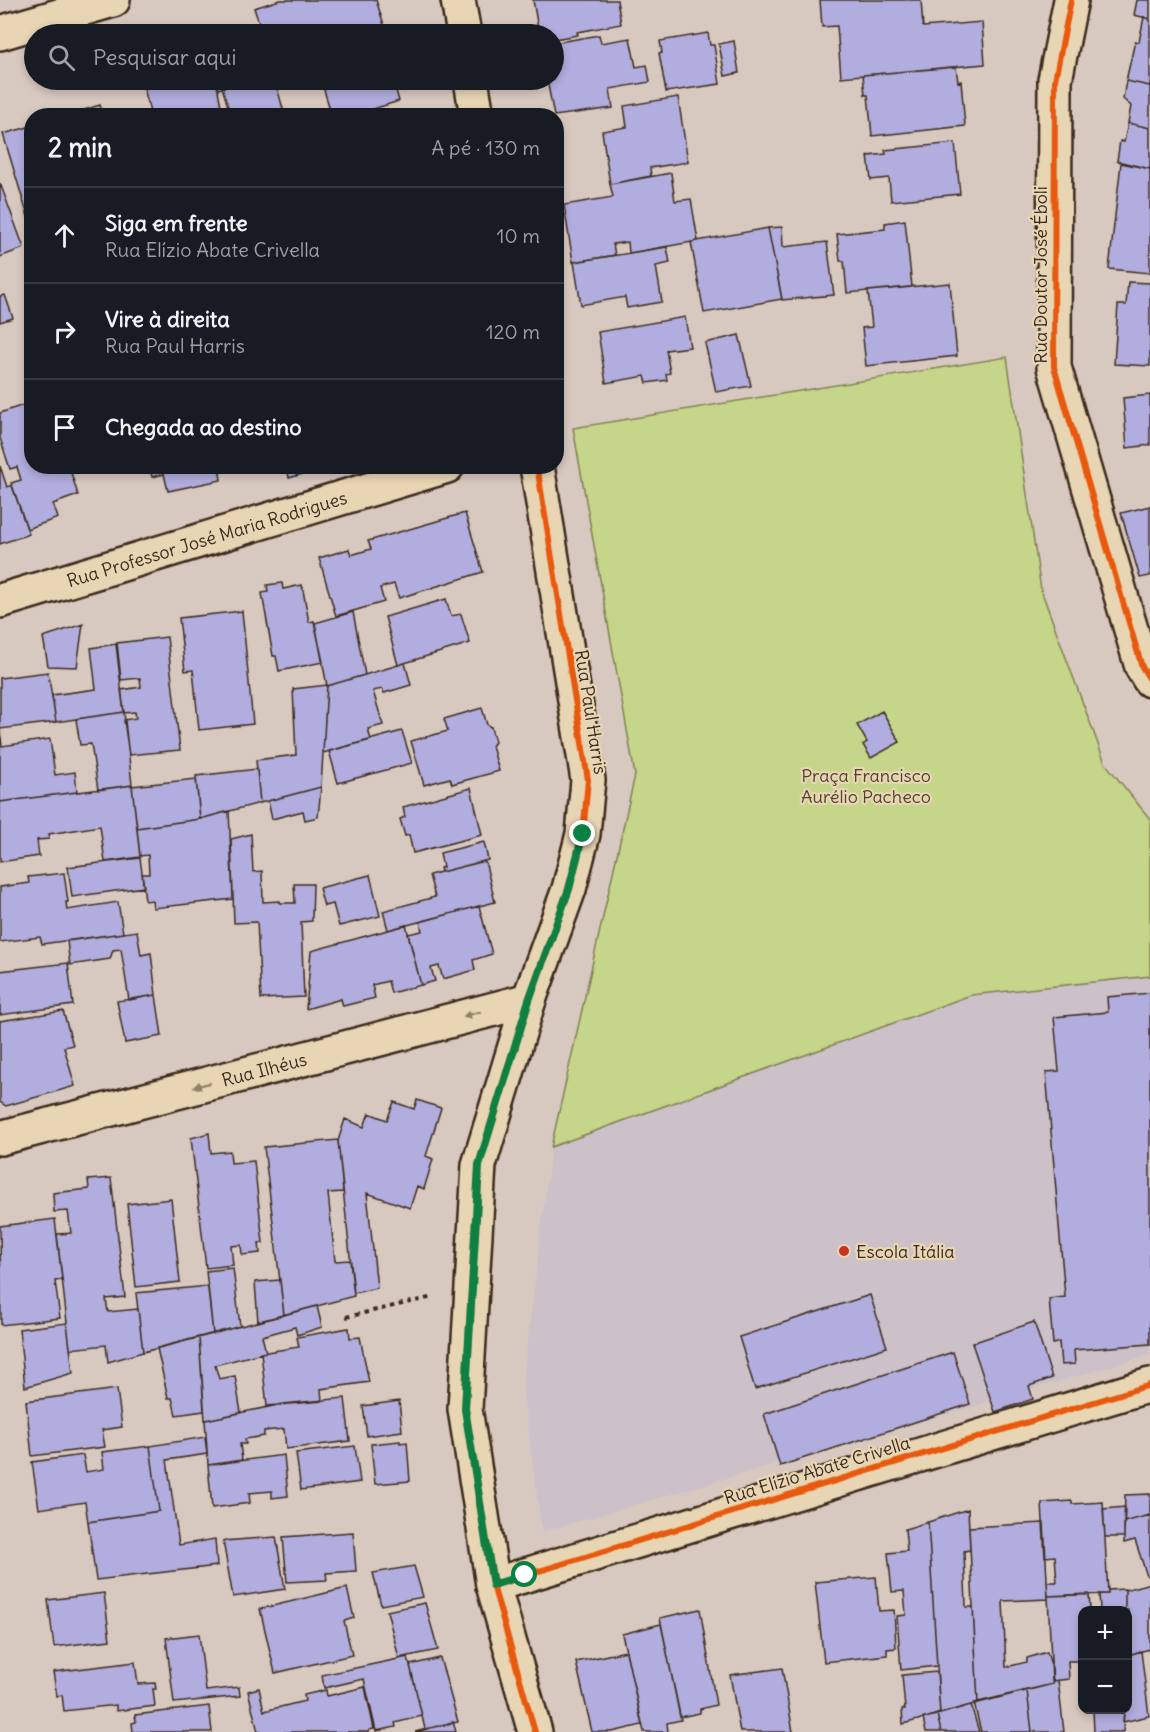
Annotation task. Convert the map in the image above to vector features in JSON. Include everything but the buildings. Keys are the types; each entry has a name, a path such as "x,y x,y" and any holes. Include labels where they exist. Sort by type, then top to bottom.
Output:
{"street":[{"path":"31,24 113,0"},
{"path":"458,0 462,24"},
{"name":"Rua Doutor José Éboli","path":"1071,0 1055,80 1054,367 1142,667 1150,680"},
{"path":"0,33 24,26"},
{"path":"473,90 476,108"},
{"name":"Rua Professor José Maria Rodrigues","path":"0,601 421,474"},
{"name":"Rua Paul Harris","path":"535,1732 493,1585 465,1409 479,1165 529,1000 569,889 583,834 588,780 538,474"},
{"name":"Rua Ilhéus","path":"0,1138 529,1000"},
{"name":"Rua Elízio Abate Crivella","path":"493,1585 1150,1385"}],"path":[{"path":"346,1317 440,1295"}],"shaded area":[{"name":"Escola Itália","path":"1150,976 1150,1355 542,1532 522,1386 551,1147 971,995"}],"green space":[{"name":"Praça Francisco Aurélio Pacheco","path":"1007,357 1041,590 1105,763 1150,819 1150,976 971,995 551,1147 635,775 573,428"}],"cycle path":[{"path":"1071,0 1055,80 1054,367 1142,667 1150,680"},
{"path":"535,1732 493,1585 465,1409 479,1165 529,1000 569,889 583,834 588,780 538,474"},
{"path":"493,1585 1150,1385"}],"place":[{"name":"Escola Itália","path":"844,1251"}],"route":[{"path":"525,1575 493,1585 465,1409 479,1165 529,1000 569,889 583,834"}]}
